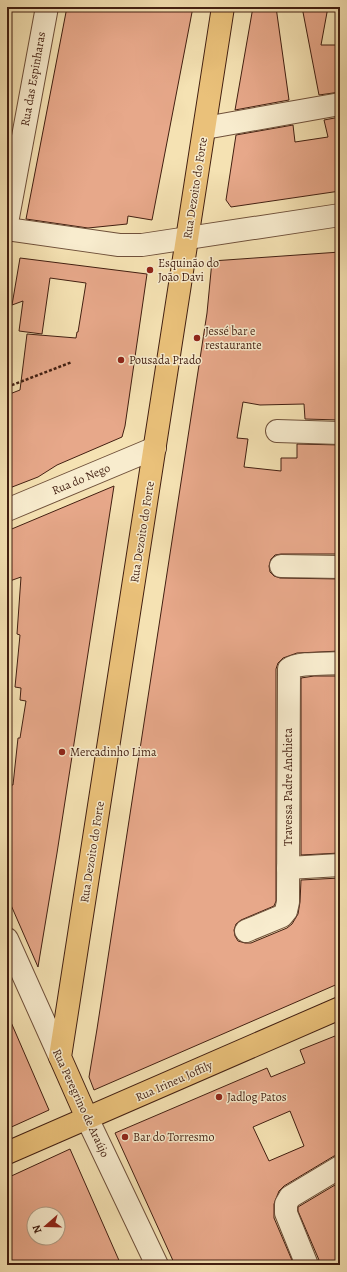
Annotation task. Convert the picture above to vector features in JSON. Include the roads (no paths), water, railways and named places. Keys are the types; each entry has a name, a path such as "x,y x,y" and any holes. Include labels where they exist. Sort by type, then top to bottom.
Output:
{"main road":[{"name":"Rua Dezoito do Forte","path":"60,1058 223,7"},
{"name":"Rua Irineu Joffily","path":"7,1153 340,1008"},
{"name":"Rua Peregrino de Araújo","path":"60,1058 87,1118"}],"street":[{"name":"Rua das Espinharas","path":"7,223 47,7"},
{"path":"205,128 340,104"},
{"path":"7,229 119,245 142,245 340,215"},
{"path":"277,431 340,433"},
{"name":"Rua do Nego","path":"7,510 155,448"},
{"path":"281,566 340,567"},
{"name":"Travessa Padre Anchieta","path":"246,932 282,916 286,911 288,902 289,669 291,667 305,665 340,663"},
{"path":"288,868 340,865"},
{"name":"Rua Peregrino de Araújo","path":"7,939 60,1058"},
{"name":"Rua Peregrino de Araújo","path":"87,1118 157,1265"},
{"path":"308,1265 286,1213 286,1204 290,1196 340,1167"}],"place":[{"name":"Esquinão do João Davi","path":"150,270"},
{"name":"Jessé bar e restaurante","path":"197,338"},
{"name":"Pousada Prado","path":"121,360"},
{"name":"Mercadinho Lima","path":"62,752"},
{"name":"Jadlog Patos","path":"219,1097"},
{"name":"Bar do Torresmo","path":"125,1137"}]}
